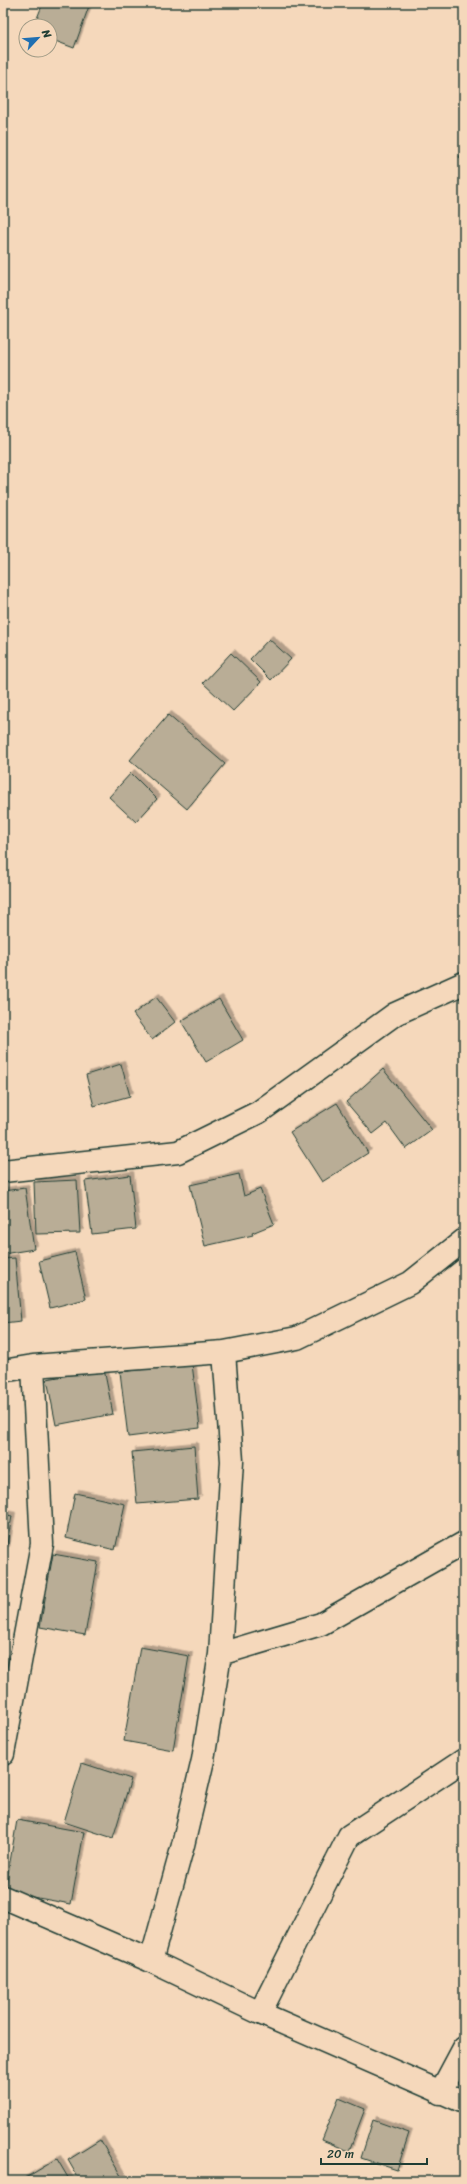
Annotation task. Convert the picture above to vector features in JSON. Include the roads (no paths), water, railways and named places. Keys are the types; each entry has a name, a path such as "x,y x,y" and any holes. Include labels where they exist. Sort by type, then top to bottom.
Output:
{"street":[{"path":"3,1171 178,1152 259,1112 396,1014 464,983"},
{"path":"3,1371 33,1366 224,1352 297,1338 410,1283 464,1240"},
{"path":"151,1961 183,1845 199,1775 220,1654 232,1461 224,1352"},
{"path":"3,1754 42,1544 33,1366"},
{"path":"220,1654 321,1624 464,1543"},
{"path":"260,2012 349,1836 464,1760"},
{"path":"3,1897 151,1961 260,2012 440,2093 464,2102"},
{"path":"440,2093 464,2048"}]}
